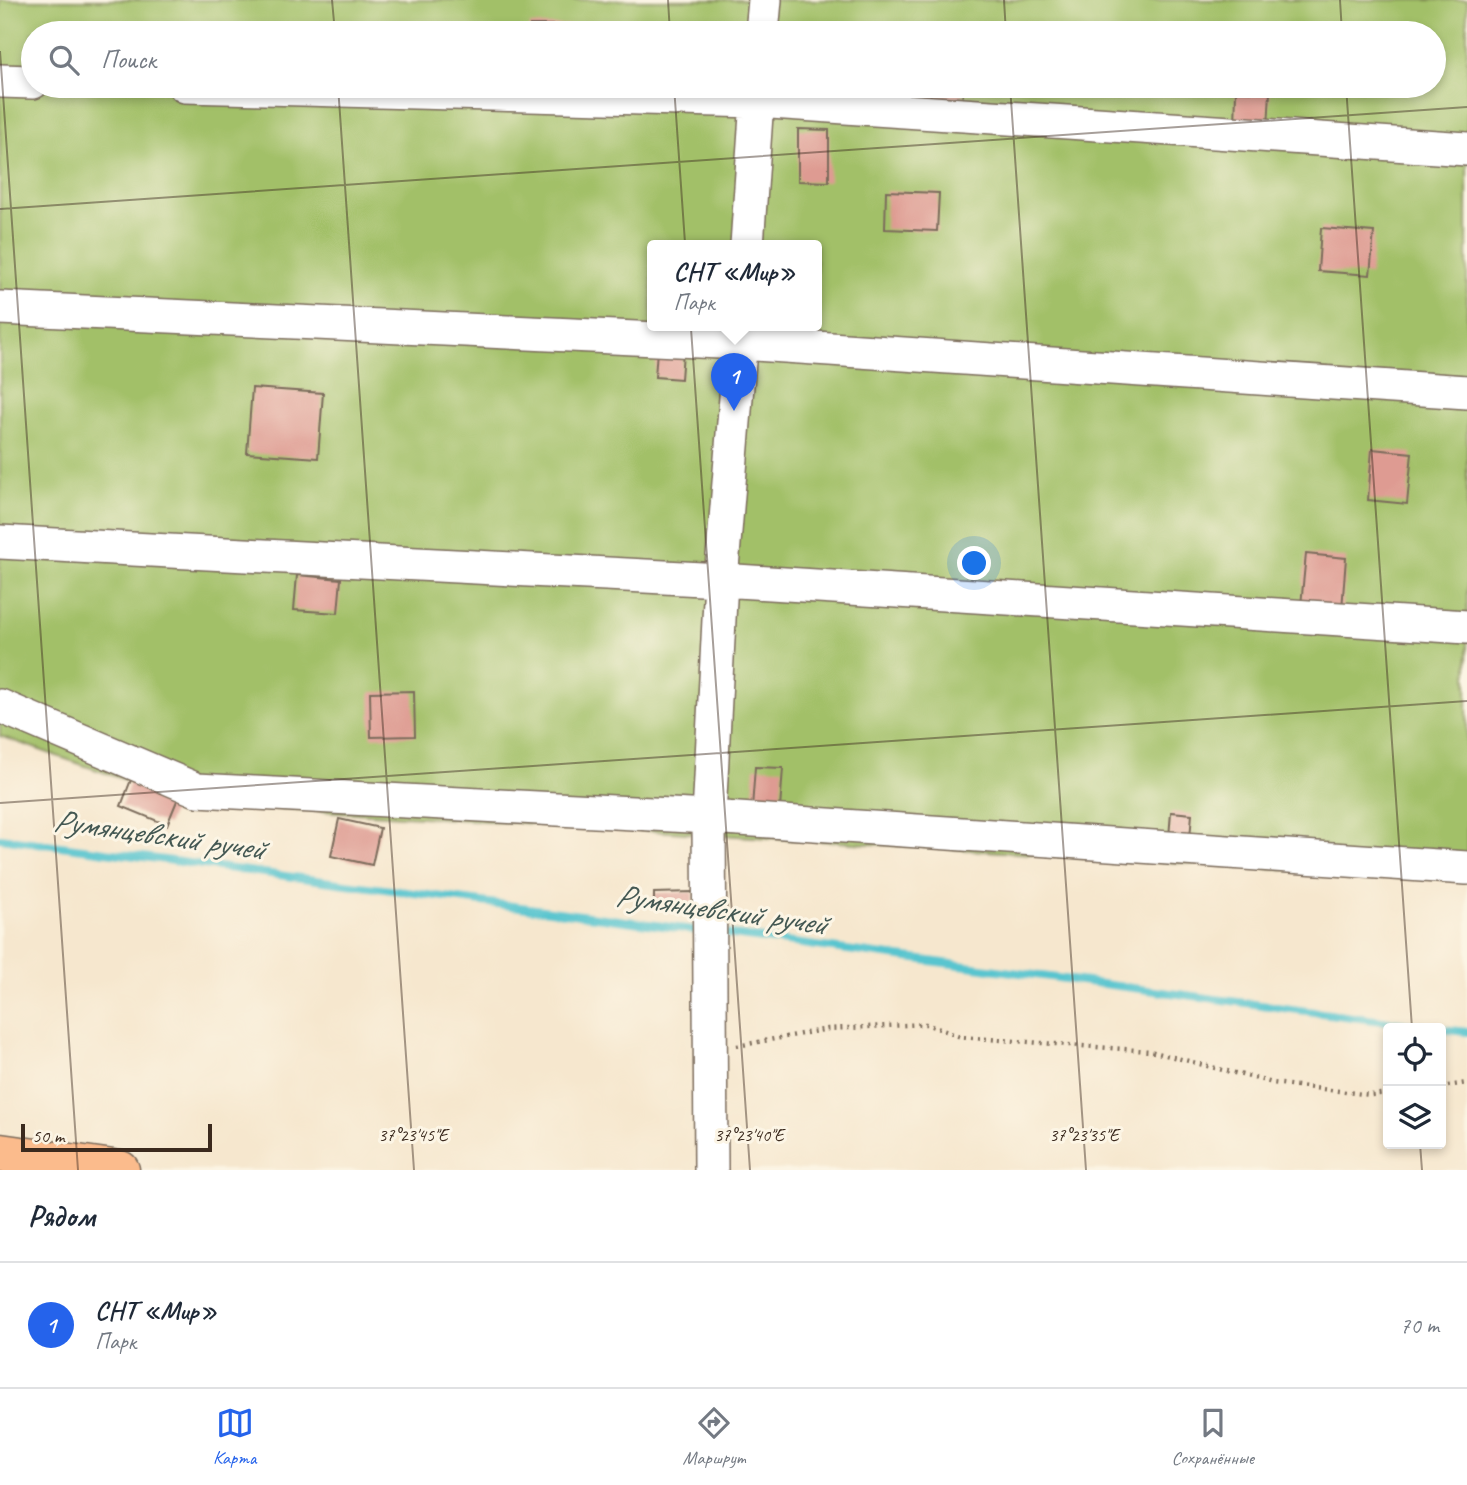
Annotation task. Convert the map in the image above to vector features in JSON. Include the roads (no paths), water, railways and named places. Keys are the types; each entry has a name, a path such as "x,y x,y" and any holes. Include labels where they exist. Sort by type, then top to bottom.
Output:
{"main road":[{"path":"0,1153 120,1170"}],"lane":[{"path":"763,21 765,0"},
{"path":"0,81 21,82"},
{"path":"747,240 757,98"},
{"path":"820,98 1467,149"},
{"path":"0,308 647,331"},
{"path":"656,331 742,334 1467,392"},
{"path":"711,1170 709,817 721,580 742,334"},
{"path":"0,542 721,580 1467,627"},
{"path":"0,706 197,790 709,817 1467,867"}],"waterway":[{"name":"Румянцевский ручей","path":"0,838 701,931"},
{"name":"Румянцевский ручей","path":"718,933 1397,1023"},
{"name":"Румянцевский ручей","path":"1446,1030 1467,1032"}],"place":[{"name":"СНТ «Мир»","path":"734,411"}]}
